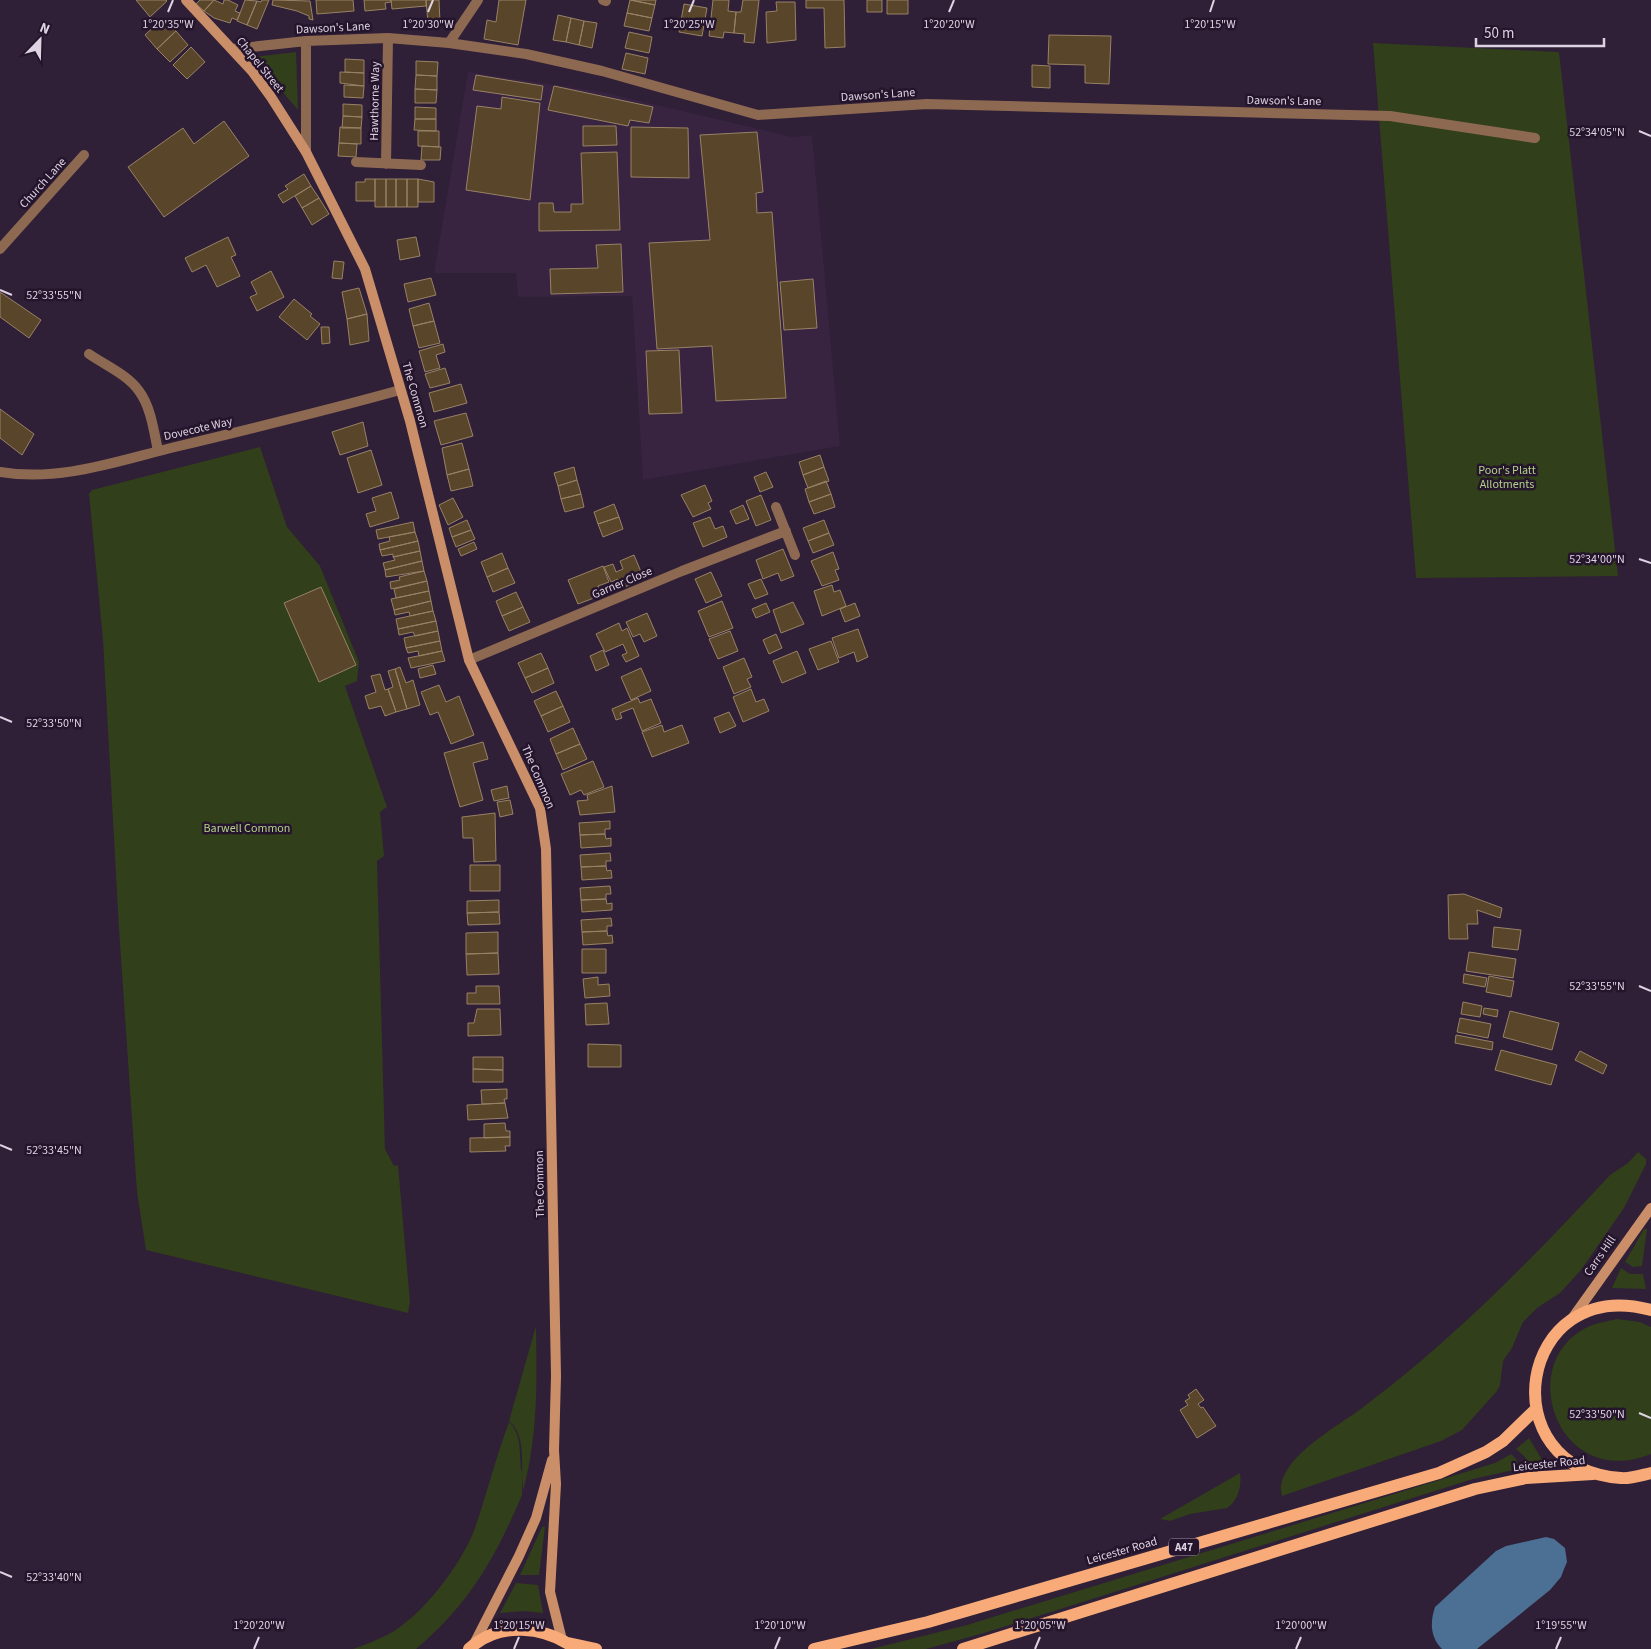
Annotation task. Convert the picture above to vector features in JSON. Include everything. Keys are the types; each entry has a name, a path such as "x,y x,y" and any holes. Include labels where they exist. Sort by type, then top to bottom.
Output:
{"main road":[{"path":"1651,1310 1623,1304 1614,1305 1596,1308 1572,1320 1553,1337 1540,1359 1534,1383 1536,1408 1547,1437 1567,1459 1593,1474 1622,1478 1651,1473"},
{"name":"Leicester Road","path":"814,1649 928,1622 1438,1473 1486,1452 1503,1441 1536,1408"},
{"name":"Leicester Road","path":"963,1649 1475,1490 1526,1478 1593,1474"},
{"path":"471,1647 500,1632 516,1630 548,1634 569,1644 596,1649"}],"street":[{"name":"Chapel Street","path":"186,0 232,49 271,96 306,152"},
{"path":"449,43 478,0"},
{"name":"Dawson's Lane","path":"232,49 306,41 388,38 449,43 526,54 602,70 758,115 927,104 1390,116 1535,138"},
{"name":"Hawthorne Way","path":"386,164 388,38"},
{"path":"306,41 306,152"},
{"name":"The Common","path":"306,152 365,269 410,421 469,660 540,808 544,831 552,1106 556,1376 554,1450 556,1484 550,1592 569,1644"},
{"name":"Church Lane","path":"0,249 84,155"},
{"path":"356,162 421,165"},
{"path":"89,354 139,390 147,408 158,451"},
{"name":"Dovecote Way","path":"0,472 38,475 91,469 158,451 272,425 400,390"},
{"path":"776,507 795,555"},
{"name":"Garner Close","path":"469,660 682,571 786,531"},
{"name":"Carrs Hill","path":"1572,1320 1651,1208"},
{"name":"The Common","path":"471,1647 519,1556 536,1518 554,1450"}],"shaded area":[{"path":"468,72 602,92 792,137 812,135 840,446 643,480 632,296 518,297 516,273 434,273"}],"green space":[{"name":"Poor's Platt Allotments","path":"1373,43 1559,52 1618,576 1416,578"},
{"path":"296,52 298,110 253,57"},
{"name":"Barwell Common","path":"260,447 287,527 320,566 359,662 357,681 345,686 387,807 380,812 384,856 377,861 385,1149 394,1166 398,1165 410,1302 408,1313 146,1250 137,1192 119,929 103,640 89,494 92,490"},
{"path":"1638,1152 1646,1159 1646,1164 1624,1208 1581,1270 1560,1293 1537,1308 1523,1322 1512,1348 1503,1361 1500,1385 1497,1391 1462,1430 1441,1441 1282,1496 1282,1483 1287,1470 1297,1457 1324,1434 1396,1382 1428,1355 1522,1267 1610,1175 1628,1163"},
{"path":"1644,1229 1647,1229 1642,1266 1633,1267 1625,1262"},
{"path":"1621,1268 1630,1274 1643,1274 1646,1289 1612,1288"},
{"path":"1617,1319 1640,1322 1651,1327 1651,1454 1617,1461 1590,1454 1569,1438 1555,1415 1550,1389 1555,1362 1569,1340 1595,1324"},
{"path":"536,1326 536,1409 528,1470 523,1491 522,1474 522,1495 488,1564 477,1582 450,1616 416,1649 353,1649 389,1634 402,1626 440,1588 451,1573 475,1528 509,1422 519,1440 522,1473 520,1438 514,1426 509,1421"},
{"path":"1529,1438 1544,1463 1527,1467 1525,1457 1516,1449"},
{"path":"1511,1454 1517,1460 1518,1469 1473,1479 984,1633 926,1649 871,1649 967,1625 1495,1463"},
{"path":"1240,1473 1238,1493 1234,1501 1227,1508 1190,1514 1170,1521 1160,1519"},
{"path":"542,1527 545,1527 539,1575 520,1575"},
{"path":"516,1583 538,1585 543,1613 524,1611 500,1613"}],"water":[{"path":"1546,1537 1554,1539 1565,1548 1567,1562 1561,1577 1550,1590 1477,1649 1442,1649 1435,1639 1432,1629 1435,1607 1496,1551 1506,1546"}],"building":[{"path":"136,0 166,0 167,1 150,17"},
{"path":"200,0 214,0 204,11 196,4"},
{"path":"214,0 223,4 224,0 228,0 238,5 235,11 240,13 237,20 232,18 230,23 214,18 204,11"},
{"path":"245,0 257,1 247,25 237,21"},
{"path":"262,0 269,0 257,29 247,25 257,1 261,2"},
{"path":"273,0 310,1 313,20 309,19 309,16 297,11 272,5"},
{"path":"316,0 353,0 354,11 317,14"},
{"path":"364,0 391,0 391,2 385,3 386,9 365,11"},
{"path":"391,0 426,0 426,6 392,9"},
{"path":"426,0 439,0 440,23 428,23"},
{"path":"499,0 526,0 518,45 484,39 487,20 496,22"},
{"path":"630,0 655,5 652,18 627,13"},
{"path":"631,0 656,0 655,5"},
{"path":"713,0 729,0 728,11 736,12 734,33 724,32 723,38 709,36"},
{"path":"743,0 759,0 754,43 744,42 745,34 734,33 736,12 741,12"},
{"path":"806,0 844,0 845,47 825,48 824,8 806,8"},
{"path":"867,0 882,0 882,12 867,12"},
{"path":"887,0 908,0 908,14 887,14"},
{"path":"776,2 795,2 796,40 767,43 766,12 777,11"},
{"path":"684,4 707,8 702,36 679,32"},
{"path":"627,13 652,18 649,31 624,26"},
{"path":"558,15 571,18 566,42 553,40"},
{"path":"163,18 176,31 157,49 145,35"},
{"path":"571,18 584,21 579,45 566,42"},
{"path":"584,21 597,23 592,48 579,45"},
{"path":"176,31 188,45 170,62 157,49"},
{"path":"629,32 652,37 649,53 625,48"},
{"path":"1049,35 1111,36 1109,84 1085,83 1085,65 1048,64"},
{"path":"191,47 205,62 187,79 173,65"},
{"path":"626,53 648,58 645,74 622,69"},
{"path":"345,59 364,60 364,73 345,72"},
{"path":"416,61 438,62 437,76 416,75"},
{"path":"1032,65 1050,66 1050,88 1032,87"},
{"path":"340,72 364,73 364,86 340,83"},
{"path":"416,75 437,76 437,90 415,89"},
{"path":"476,75 543,86 541,100 473,90"},
{"path":"344,85 364,86 363,98 344,97"},
{"path":"554,86 653,107 649,123 630,120 628,126 548,110"},
{"path":"415,89 437,90 436,103 415,103"},
{"path":"502,97 540,103 530,200 466,190 477,106 501,109"},
{"path":"343,104 362,105 362,117 343,116"},
{"path":"415,107 436,108 436,119 415,119"},
{"path":"343,116 362,117 361,128 342,128"},
{"path":"415,119 436,119 436,131 414,130"},
{"path":"224,121 249,156 164,217 128,167 183,128 194,144"},
{"path":"583,126 616,126 617,145 583,146"},
{"path":"340,127 361,128 361,144 339,143"},
{"path":"631,127 688,128 689,178 631,177"},
{"path":"418,131 439,131 439,147 418,146"},
{"path":"757,132 763,192 756,193 757,213 772,212 786,398 716,401 712,346 657,349 649,243 710,240 700,135"},
{"path":"339,143 357,144 356,157 338,156"},
{"path":"422,146 441,147 440,160 421,160"},
{"path":"617,152 620,230 539,231 539,203 553,203 554,212 571,212 571,204 583,204 581,153"},
{"path":"304,174 311,186 283,203 278,195 288,189 285,186"},
{"path":"365,179 375,179 375,201 356,201 356,182 365,182"},
{"path":"375,179 386,179 386,207 375,207"},
{"path":"386,179 396,179 396,207 386,207"},
{"path":"396,179 407,179 407,207 396,207"},
{"path":"407,179 418,179 418,207 407,207"},
{"path":"418,179 434,182 434,202 418,202"},
{"path":"311,186 319,198 302,208 295,196"},
{"path":"319,198 329,214 312,225 302,208"},
{"path":"228,237 236,255 231,257 240,276 217,287 206,265 192,272 185,258"},
{"path":"416,237 420,256 400,260 397,240"},
{"path":"621,244 623,292 551,294 550,269 598,268 596,245"},
{"path":"334,261 344,262 342,279 332,278"},
{"path":"271,271 284,297 257,311 250,297 257,294 251,282"},
{"path":"431,278 436,295 408,302 404,284"},
{"path":"813,279 817,328 784,330 780,282"},
{"path":"359,288 367,314 347,319 342,292"},
{"path":"0,292 41,320 29,338 0,317"},
{"path":"294,299 312,314 310,316 320,324 307,340 279,317"},
{"path":"429,303 434,321 413,326 409,309"},
{"path":"367,314 369,341 350,345 347,319"},
{"path":"434,321 440,343 419,348 413,326"},
{"path":"321,327 329,327 330,343 322,344"},
{"path":"443,344 445,352 436,355 440,368 425,372 419,351"},
{"path":"679,350 682,413 649,414 646,351"},
{"path":"445,368 450,383 430,388 425,374"},
{"path":"461,384 467,403 434,412 429,393"},
{"path":"0,409 34,434 22,455 0,438"},
{"path":"466,413 473,436 441,445 434,421"},
{"path":"363,422 368,446 340,455 332,432"},
{"path":"462,443 469,469 447,475 442,448"},
{"path":"371,450 382,485 358,493 347,458"},
{"path":"820,455 824,467 803,475 799,462"},
{"path":"574,467 577,480 558,486 554,473"},
{"path":"824,467 829,481 808,488 803,475"},
{"path":"469,469 473,486 451,491 447,475"},
{"path":"766,472 773,487 760,492 754,477"},
{"path":"577,480 581,494 561,499 558,486"},
{"path":"826,481 831,494 809,502 805,489"},
{"path":"705,485 712,501 708,503 711,509 693,517 681,495"},
{"path":"391,492 399,518 370,527 366,514 376,511 372,498"},
{"path":"581,494 584,507 565,512 561,499"},
{"path":"831,494 835,507 814,514 809,502"},
{"path":"761,495 771,520 756,526 746,501"},
{"path":"453,498 463,517 448,525 439,505"},
{"path":"614,504 619,517 598,524 594,512"},
{"path":"743,505 749,519 736,524 730,511"},
{"path":"619,517 623,529 603,537 598,524"},
{"path":"710,517 715,529 723,526 727,537 703,547 693,523"},
{"path":"467,520 471,530 452,537 449,528"},
{"path":"824,520 829,533 808,541 803,528"},
{"path":"413,522 415,532 378,539 376,530"},
{"path":"471,530 475,539 456,547 452,537"},
{"path":"415,532 418,541 380,550 379,544 390,541 389,537"},
{"path":"829,533 834,545 813,553 808,541"},
{"path":"418,541 420,551 393,557 393,554 382,556 380,550"},
{"path":"474,542 477,549 461,556 458,549"},
{"path":"783,549 794,576 781,581 778,573 763,579 756,560"},
{"path":"420,551 422,561 385,570 383,563 395,560 393,557"},
{"path":"833,552 839,569 835,570 839,580 822,586 811,561"},
{"path":"502,553 508,568 487,577 481,562"},
{"path":"634,555 644,579 622,588 618,579 611,582 604,567 613,564 616,572 623,569 620,561"},
{"path":"422,561 424,571 386,577 385,570"},
{"path":"603,566 609,582 598,586 602,595 578,604 568,580"},
{"path":"508,568 515,583 493,592 487,577"},
{"path":"424,571 427,581 391,589 390,582 400,580 399,577"},
{"path":"711,572 722,596 706,603 695,579"},
{"path":"761,579 768,594 755,599 748,584"},
{"path":"427,581 429,591 396,598 394,589"},
{"path":"832,585 834,592 840,590 846,606 822,616 814,591"},
{"path":"321,587 356,665 319,682 284,603"},
{"path":"429,591 431,601 394,610 391,599"},
{"path":"516,592 523,607 502,616 496,601"},
{"path":"431,601 433,611 410,616 409,612 395,615 394,610"},
{"path":"722,601 733,628 709,637 698,611"},
{"path":"793,602 804,624 781,633 773,610"},
{"path":"766,603 770,612 756,618 752,609"},
{"path":"855,603 860,616 845,622 840,609"},
{"path":"523,607 530,622 509,631 502,616"},
{"path":"433,611 436,621 398,629 396,619"},
{"path":"647,613 657,636 644,642 640,634 633,637 626,622"},
{"path":"436,621 438,631 415,636 413,632 399,635 398,629"},
{"path":"619,623 622,631 627,628 639,656 626,662 622,655 627,653 623,644 605,652 596,634"},
{"path":"858,629 868,657 857,662 854,652 839,658 832,638"},
{"path":"438,631 440,641 406,648 404,638"},
{"path":"730,631 738,651 718,659 709,639"},
{"path":"776,634 782,648 769,654 763,640"},
{"path":"440,641 442,651 419,656 418,651 408,653 406,648"},
{"path":"831,641 839,662 818,670 809,649"},
{"path":"603,650 609,665 596,671 590,656"},
{"path":"442,651 445,661 411,668 408,658"},
{"path":"797,651 806,673 782,683 773,661"},
{"path":"541,653 548,668 525,678 518,663"},
{"path":"744,658 752,677 747,679 751,687 734,694 723,667"},
{"path":"433,665 436,674 420,678 418,669"},
{"path":"400,667 406,683 413,680 420,705 407,709 395,669"},
{"path":"548,668 554,683 532,693 525,678"},
{"path":"641,668 651,691 631,700 621,677"},
{"path":"395,669 407,709 396,712 388,689 393,687 388,671"},
{"path":"380,674 385,690 388,689 396,712 385,716 381,706 369,709 365,696 376,692 371,676"},
{"path":"439,685 446,702 459,696 474,735 451,744 438,712 430,715 421,692"},
{"path":"751,689 756,702 764,699 769,711 743,722 733,697"},
{"path":"556,691 563,706 541,716 534,701"},
{"path":"638,698 640,703 651,699 661,723 642,731 633,708 620,713 622,718 616,720 612,709"},
{"path":"563,706 570,722 548,732 541,716"},
{"path":"729,712 736,726 720,733 714,718"},
{"path":"662,725 664,732 682,725 689,743 652,757 642,732"},
{"path":"573,728 580,744 556,754 550,739"},
{"path":"483,742 488,759 473,763 483,800 460,807 444,753"},
{"path":"580,744 587,759 563,770 556,754"},
{"path":"593,761 604,787 584,795 581,790 570,795 561,774"},
{"path":"507,786 509,798 494,801 491,790"},
{"path":"612,786 615,812 580,815 577,801 588,800 587,795"},
{"path":"510,800 513,814 500,817 497,802"},
{"path":"495,813 496,861 474,862 473,838 463,838 462,817"},
{"path":"610,821 610,829 605,829 605,834 580,835 579,823"},
{"path":"605,834 606,839 611,838 611,846 581,848 580,835"},
{"path":"610,853 611,861 606,861 606,866 581,867 580,855"},
{"path":"470,865 500,865 500,891 470,891"},
{"path":"606,866 607,871 611,870 612,878 582,880 581,867"},
{"path":"610,886 611,894 606,894 606,899 581,900 580,888"},
{"path":"1464,894 1502,908 1500,918 1477,910 1478,924 1467,924 1468,939 1449,939 1448,895"},
{"path":"606,899 607,904 612,903 612,910 582,912 581,900"},
{"path":"499,900 499,912 467,913 467,901"},
{"path":"499,912 500,924 468,925 467,913"},
{"path":"611,918 612,926 607,926 607,931 582,932 581,920"},
{"path":"1494,927 1521,930 1518,950 1492,947"},
{"path":"607,931 608,936 612,935 613,943 583,945 582,932"},
{"path":"498,932 498,953 466,954 466,933"},
{"path":"582,949 606,949 606,973 582,973"},
{"path":"1469,952 1516,959 1513,978 1466,971"},
{"path":"498,953 499,974 467,975 466,954"},
{"path":"1464,974 1487,978 1485,987 1463,983"},
{"path":"1489,976 1514,981 1511,997 1486,992"},
{"path":"598,977 598,985 609,984 610,996 585,998 583,979"},
{"path":"476,986 499,986 500,1004 467,1004 467,993 476,993"},
{"path":"1463,1002 1482,1006 1480,1017 1461,1014"},
{"path":"607,1003 609,1024 586,1025 585,1004"},
{"path":"1484,1008 1498,1010 1497,1017 1483,1014"},
{"path":"477,1009 500,1009 501,1035 468,1036 468,1023 474,1023"},
{"path":"1510,1011 1559,1023 1552,1050 1503,1037"},
{"path":"1460,1018 1491,1024 1488,1038 1457,1032"},
{"path":"1456,1035 1493,1042 1492,1050 1455,1043"},
{"path":"588,1044 621,1045 621,1067 588,1067"},
{"path":"1501,1050 1557,1065 1551,1085 1495,1070"},
{"path":"1580,1051 1607,1065 1603,1074 1575,1060"},
{"path":"473,1057 503,1057 503,1070 473,1069"},
{"path":"473,1069 503,1070 503,1082 473,1082"},
{"path":"507,1089 507,1099 504,1099 505,1103 482,1104 481,1090"},
{"path":"505,1103 508,1118 468,1120 467,1105"},
{"path":"505,1123 506,1131 510,1131 510,1137 484,1138 484,1124"},
{"path":"510,1137 510,1146 505,1146 506,1151 470,1152 470,1138"},
{"path":"1196,1389 1204,1400 1198,1404 1201,1408 1203,1407 1216,1426 1197,1438 1180,1410 1188,1405 1185,1401 1190,1398 1188,1395"}]}
